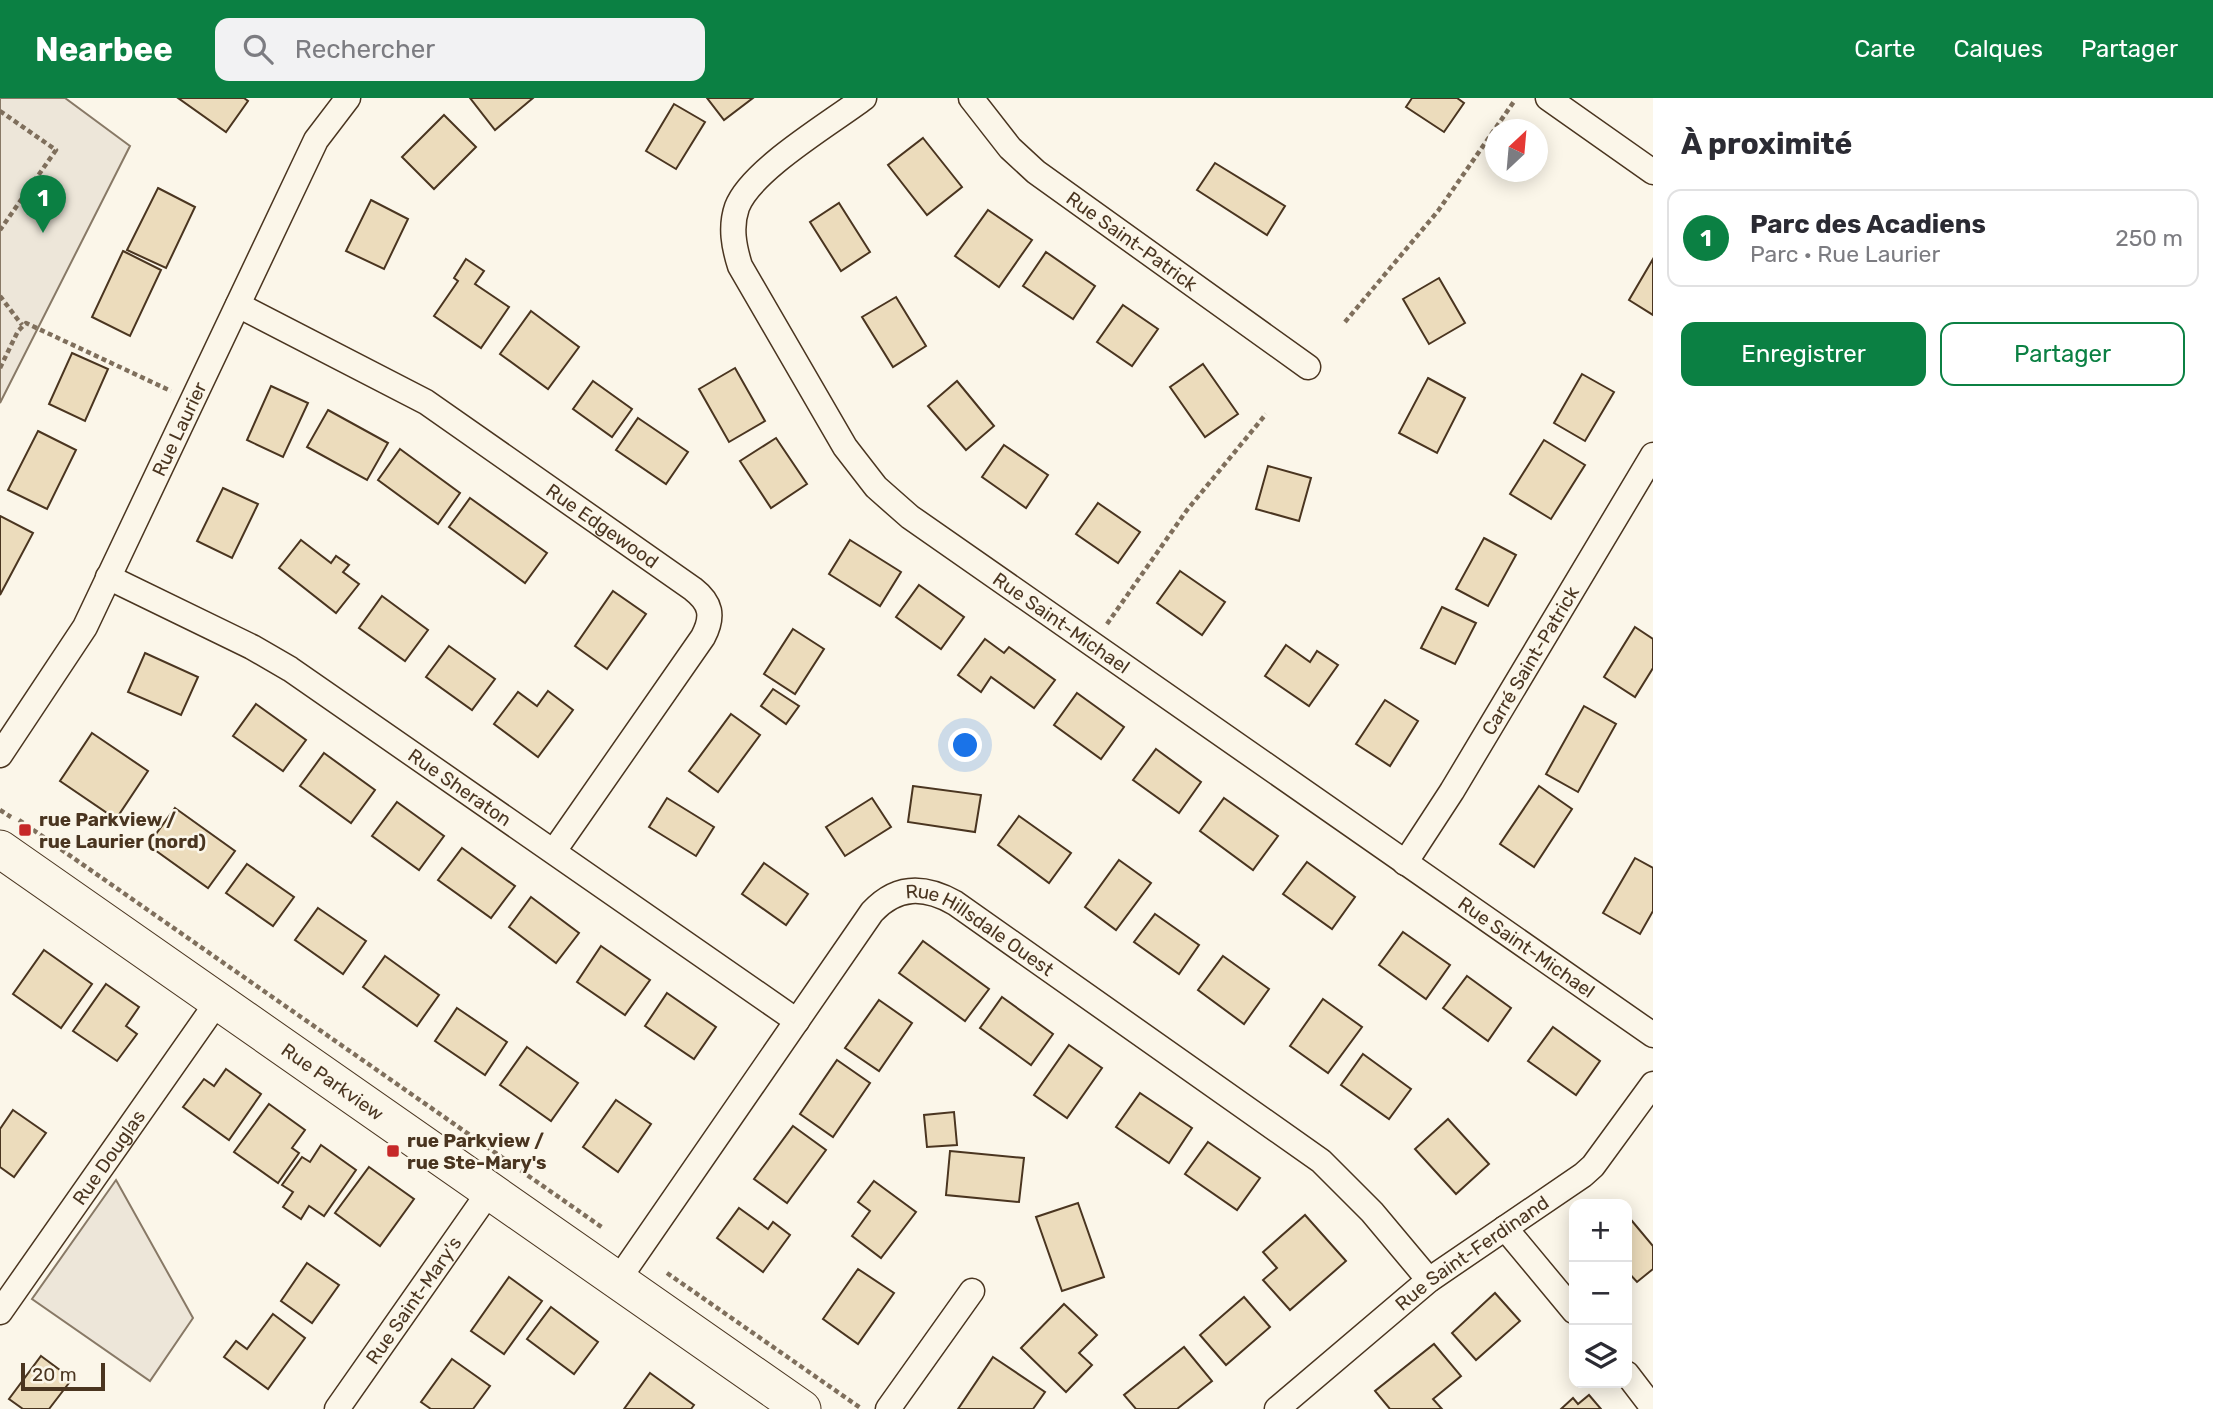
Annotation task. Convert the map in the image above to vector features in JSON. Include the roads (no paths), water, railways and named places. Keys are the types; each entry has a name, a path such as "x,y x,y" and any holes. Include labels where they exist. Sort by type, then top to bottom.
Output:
{"street":[{"name":"Rue Saint-Michael","path":"864,98 754,182 737,207 733,233 740,266 854,460 876,487 910,517 1653,1035"},
{"name":"Rue Saint-Patrick","path":"971,98 1010,148 1036,172 1308,367"},
{"path":"1548,98 1653,172"},
{"name":"Rue Laurier","path":"0,755 73,647 316,140 341,101"},
{"name":"Rue Edgewood","path":"238,304 426,402 693,589 708,604 710,621 703,637 554,851"},
{"name":"Carré Saint-Patrick","path":"1405,863 1452,791 1653,455"},
{"name":"Rue Sheraton","path":"108,577 269,656 797,1021"},
{"name":"Rue Parkview","path":"4,832 218,1001 802,1409"},
{"name":"Rue Hillsdale Ouest","path":"618,1280 882,902 903,891 929,891 942,896 1321,1161 1372,1212 1429,1280"},
{"name":"Rue Douglas","path":"0,1312 218,1001"},
{"name":"Rue Saint-Ferdinand","path":"1277,1409 1429,1280 1594,1166 1653,1084"},
{"name":"Rue Saint-Mary's","path":"337,1409 489,1192"},
{"path":"1505,1228 1569,1305"},
{"path":"888,1409 972,1291"},
{"path":"1632,1381 1653,1408"}],"place":[{"name":"Parc des Acadiens","path":"43,233"},
{"name":"rue Parkview / rue Laurier (nord)","path":"25,830"},
{"name":"rue Parkview / rue Ste-Mary's","path":"393,1151"}]}
